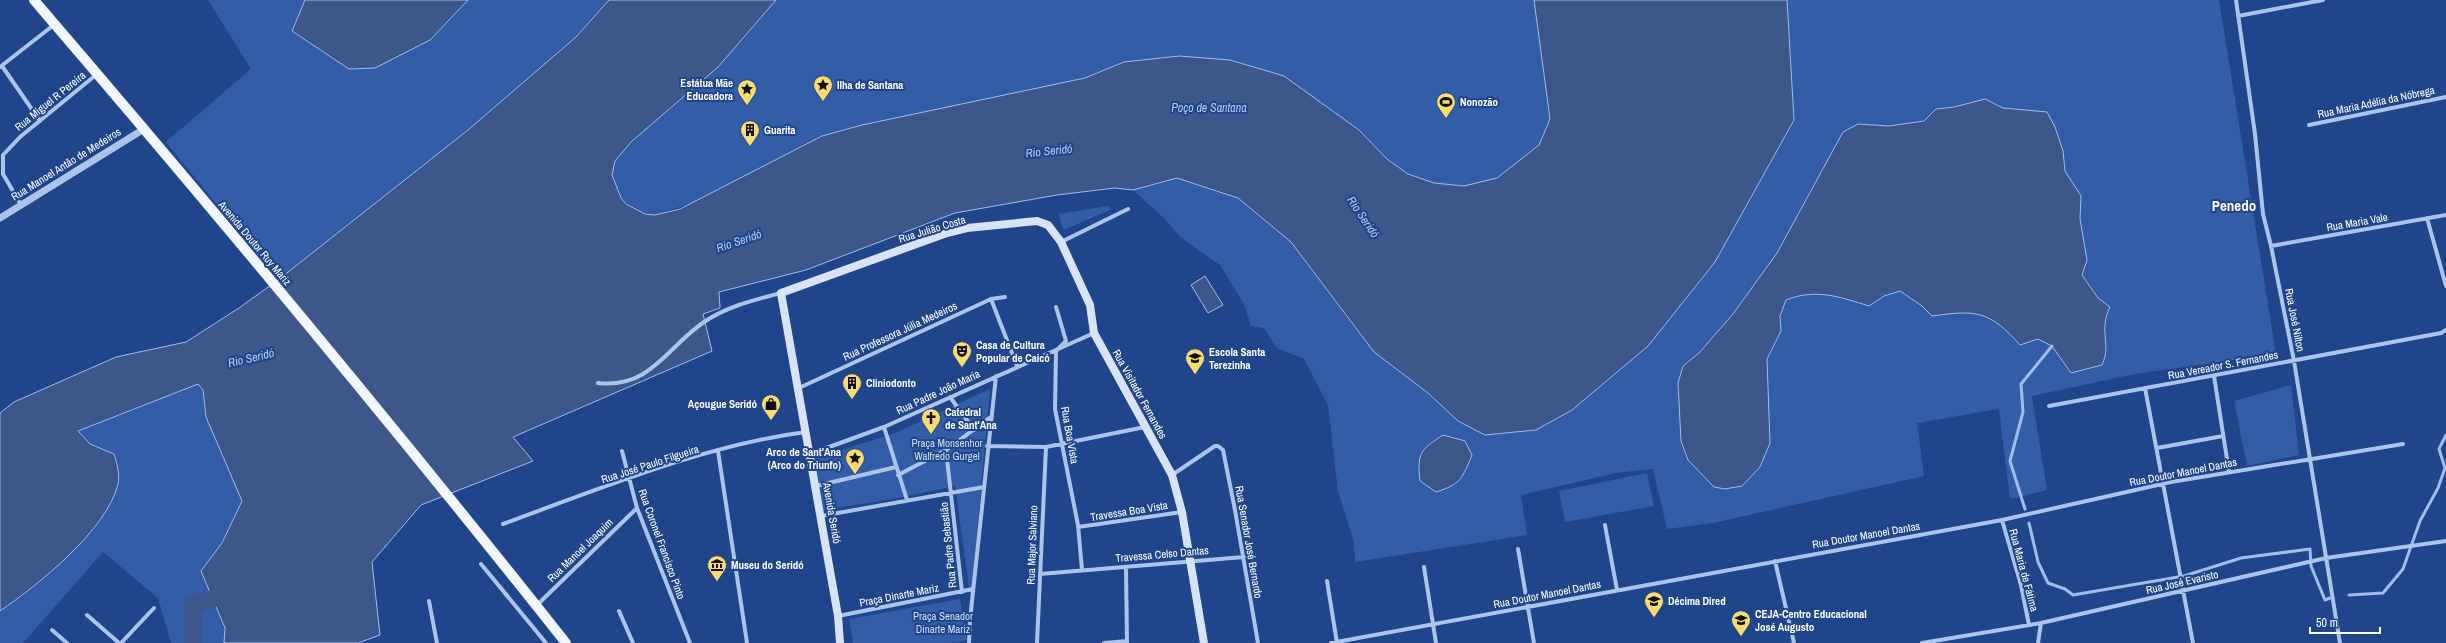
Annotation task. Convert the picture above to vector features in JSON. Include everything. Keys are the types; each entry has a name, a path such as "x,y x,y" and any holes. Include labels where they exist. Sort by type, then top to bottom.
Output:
{"main road":[{"name":"Avenida Doutor Ruy Mariz","path":"34,0 268,275 566,643"},
{"name":"Rua Julião Costa","path":"781,293 923,242 967,228 1037,221 1048,225 1061,242"},
{"name":"Rua Visitador Fernandes","path":"1061,242 1090,305 1094,333 1172,475 1182,512 1204,643"},
{"name":"Avenida Seridó","path":"781,293 801,387 806,432 838,616 840,643"}],"street":[{"name":"Rua José Nilton","path":"2236,0 2255,134 2263,214 2271,246 2294,361 2340,643"},
{"path":"2238,16 2323,0"},
{"path":"40,121 1,67 55,24"},
{"name":"Rua Miguel R Pereira","path":"21,205 3,174 3,154 9,146 97,74"},
{"name":"Rua Maria Adélia da Nóbrega","path":"2309,125 2446,97"},
{"name":"Rua Manoel Antão de Medeiros","path":"0,218 144,129"},
{"path":"1061,242 1128,210"},
{"name":"Rua Maria Vale","path":"2271,246 2446,215"},
{"path":"2427,218 2446,286"},
{"path":"598,383 613,385 632,381 654,366 696,328 713,317 747,302 781,293"},
{"name":"Rua Professora Júlia Medeiros","path":"801,387 991,299 1005,297"},
{"path":"991,299 1017,366"},
{"name":"Rua Boa Vista","path":"1056,307 1066,341 1056,351 1055,409 1078,527 1082,570"},
{"name":"Rua Vereador S. Fernandes","path":"2049,406 2441,333 2446,330"},
{"name":"Rua Padre João Maria","path":"810,454 884,427 1017,366 1056,351 1094,333"},
{"name":"Rua Padre Sebastião","path":"970,643 973,589 987,446 996,376"},
{"path":"2214,376 2230,472"},
{"path":"2146,388 2164,484 2180,583 2193,643"},
{"path":"950,397 974,430"},
{"path":"898,474 946,450 992,415"},
{"path":"884,427 907,500"},
{"path":"987,446 1046,447 1145,427"},
{"name":"Rua José Paulo Filgueira","path":"503,524 630,479 718,451 806,432"},
{"path":"2157,448 2224,436"},
{"name":"Rua Doutor Manoel Dantas","path":"1331,643 2002,520 2164,484 2403,444"},
{"name":"Rua Senador José Bernardo","path":"1172,475 1218,446 1224,452 1244,557 1258,643"},
{"name":"Rua Major Salviano","path":"1037,643 1046,447"},
{"path":"821,516 951,493 946,450"},
{"name":"Rua Coronel Francisco Pinto","path":"622,451 637,508 690,643"},
{"path":"718,451 747,643"},
{"path":"816,486 896,467"},
{"name":"Rua Padre Sebastião","path":"973,589 962,592 951,493 984,487"},
{"name":"Rua Manoel Joaquim","path":"536,606 637,508"},
{"name":"Travessa Boa Vista","path":"1078,527 1182,512"},
{"name":"Rua Maria de Fátima","path":"2002,520 2021,585 2029,625"},
{"path":"1605,525 1617,590"},
{"name":"Rua José Evaristo","path":"1922,643 2041,623 2326,558 2446,541"},
{"path":"1518,549 1534,643"},
{"name":"Travessa Celso Dantas","path":"1040,574 1191,560 1244,557"},
{"path":"1776,561 1794,643"},
{"path":"481,564 546,643"},
{"path":"1104,643 1127,642 1126,567"},
{"path":"1424,567 1436,643"},
{"path":"1327,581 1337,642"},
{"name":"Praça Dinarte Mariz","path":"838,616 962,592"},
{"path":"429,602 437,643"},
{"path":"87,615 120,643 154,608"},
{"path":"619,611 633,643"},
{"name":"Rua Maria de Fátima","path":"2038,643 2041,623"},
{"path":"52,630 67,643"}],"green space":[{"path":"208,0 305,0 292,31 430,40 468,0 609,0 576,37 468,130 278,280 166,142 251,69"},
{"name":"Ilha de Santana","path":"776,0 1534,0 1550,119 1539,145 1497,178 1464,186 1434,183 1408,174 1387,159 1359,130 1284,76 1230,60 1179,56 1124,62 1085,78 655,215 637,210 628,204 615,189 612,181 612,171 618,156 625,147 710,74"},
{"path":"1787,0 2219,0 2276,354 2135,374 2032,396 2047,490 2010,499 1999,409 1917,423 1924,476 1713,523 1667,529 1653,469 1616,473 1521,495 1527,535 1355,562 1354,542 1338,491 1328,405 1304,359 1277,348 1264,328 1251,326 1244,304 1220,265 1180,237 1166,220 1133,190 1177,178 1238,198 1291,242 1374,352 1428,393 1458,421 1715,262 1794,120"},
{"path":"1108,206 1112,209 1064,230 1058,214"},
{"path":"198,384 203,390 206,417 242,501 222,543 201,571 225,628 224,643 171,643 158,598 103,552 23,643 0,643 0,611 26,593 118,464 114,454 90,444 78,431"},
{"path":"2291,385 2299,455 2247,466 2234,401"},
{"name":"Praça Monsenhor Walfredo Gurgel","path":"990,389 971,601 955,486 893,499 823,510 812,459 893,434"},
{"path":"1647,473 1654,506 1565,522 1559,491"},
{"name":"Praça Senador Dinarte Mariz","path":"960,599 967,640 951,643 853,643 849,619"}],"water":[{"path":"305,0 468,0 430,40 375,68 349,69 292,31"},
{"path":"609,0 776,0 718,67 631,142 615,161 612,175 621,198 626,204 645,214 655,215 680,209 822,136 862,125 1085,78 1124,62 1179,56 1230,60 1284,76 1359,130 1387,159 1408,174 1434,183 1464,186 1497,178 1539,145 1550,119 1534,0 1787,0 1794,120 1715,262 1648,346 1572,410 1536,430 1485,435 1458,421 1428,393 1374,352 1291,242 1238,198 1177,178 1133,190 1115,188 1057,195 955,213 806,270 719,292 720,308 703,314 712,351 513,437 533,461 421,505 372,562 380,635 358,643 224,643 225,628 201,571 222,543 242,501 206,417 203,390 198,384 78,431 90,444 114,454 119,480 111,502 100,520 86,538 69,555 33,587 0,611 0,413 14,402 116,357 186,342 239,308 278,280 468,130 576,37"},
{"path":"1985,99 2003,108 2047,112 2055,127 2063,151 2065,171 2081,196 2080,219 2087,260 2082,275 2098,298 2110,307 2105,323 2106,350 2102,365 2071,373 2052,346 2038,339 2020,345 1999,325 1981,315 1960,313 1932,316 1922,306 1900,291 1884,296 1869,306 1828,295 1818,294 1797,296 1786,300 1780,316 1781,331 1767,359 1770,443 1760,467 1742,486 1725,489 1714,487 1688,460 1681,441 1678,383 1683,366 1699,353 1733,314 1777,253 1843,132 1858,124 1889,126 1924,121 1936,109 1954,107"},
{"path":"1205,276 1223,305 1208,313 1191,285"},
{"path":"1443,435 1465,441 1472,455 1460,480 1451,486 1436,492 1420,481 1419,464 1422,453 1425,449"}],"waterway":[{"path":"2025,509 2010,461 2023,412 2021,384 2052,346"},
{"path":"2349,595 2383,593 2403,569 2420,521 2438,488 2445,468 2439,449 2446,435"},
{"path":"2029,523 2038,562 2048,583 2065,589 2073,595 2184,576 2241,558 2310,549 2311,566 2325,600 2330,598"},
{"path":"193,643 193,604 227,595 229,587"}],"place":[{"name":"Ilha de Santana","path":"823,102"},
{"name":"Estátua Mãe Educadora","path":"747,106"},
{"name":"Nonozão","path":"1446,119"},
{"name":"Guarita","path":"750,147"},
{"name":"Casa de Cultura Popular de Caicó","path":"962,368"},
{"name":"Escola Santa Terezinha","path":"1195,375"},
{"name":"Cliniodonto","path":"852,400"},
{"name":"Açougue Seridó","path":"771,421"},
{"name":"Catedral de Sant'Ana","path":"931,435"},
{"name":"Arco de Sant'Ana (Arco do Triunfo)","path":"855,475"},
{"name":"Museu do Seridó","path":"717,582"},
{"name":"Décima Dired","path":"1654,618"},
{"name":"CEJA-Centro Educacional José Augusto","path":"1741,637"}],"district":[{"name":"Penedo","path":"2234,205"}],"water label":[{"name":"Poço de Santana","path":"1209,108"},
{"name":"Rio Seridó","path":"1049,151"},
{"name":"Rio Seridó","path":"1363,217"},
{"name":"Rio Seridó","path":"739,241"},
{"name":"Rio Seridó","path":"251,358"}]}
